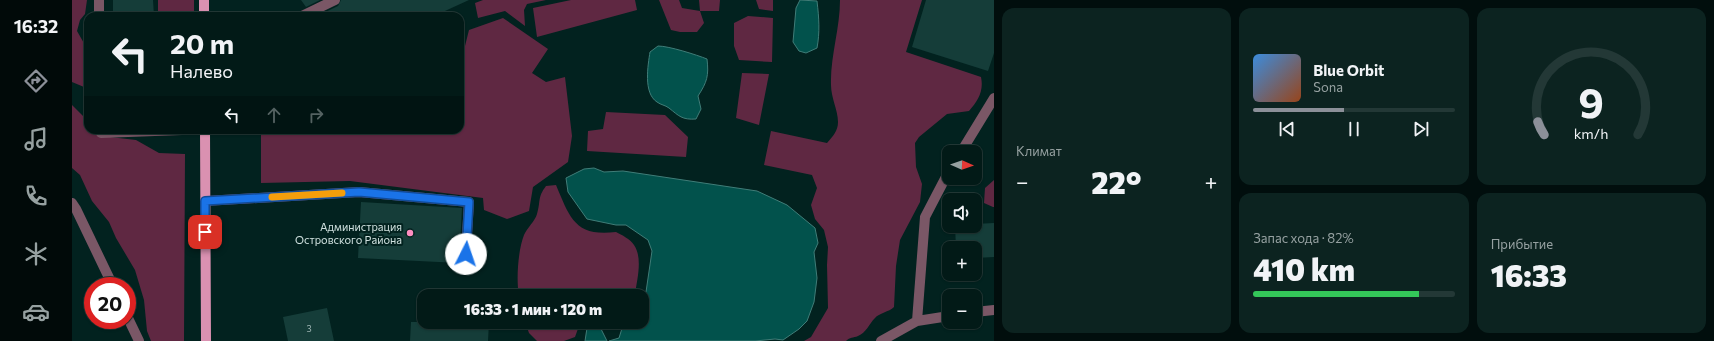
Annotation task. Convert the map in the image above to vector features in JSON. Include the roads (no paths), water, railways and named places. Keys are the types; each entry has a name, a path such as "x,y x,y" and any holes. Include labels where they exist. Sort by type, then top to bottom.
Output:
{"main road":[{"path":"204,0 204,12"},
{"path":"205,134 206,341"}],"street":[{"path":"99,0 99,12"},
{"path":"310,12 335,0"},
{"path":"965,145 992,102"},
{"path":"917,321 925,216 942,185"},
{"path":"205,201 359,192 469,202 465,267"},
{"path":"72,203 109,277"},
{"path":"982,311 994,310"},
{"path":"881,341 917,321 942,317"},
{"path":"133,329 139,341"}],"water":[{"path":"800,0 817,1 819,36 817,48 806,53 799,51 793,42 796,8"},
{"path":"658,46 676,49 707,59 708,70 705,83 698,96 701,109 696,119 681,117 653,98 648,86 648,64 650,52"},
{"path":"594,168 604,172 623,171 757,191 787,205 815,228 818,243 814,252 817,278 814,302 807,321 799,329 783,340 609,341 619,338 622,329 649,329 649,289 646,289 652,251 648,240 626,225 616,225 587,219 568,192 566,178 584,169"},
{"path":"587,329 601,329 607,341 585,341"}],"place":[{"name":"Администрация Островского Района","path":"410,233"}]}
